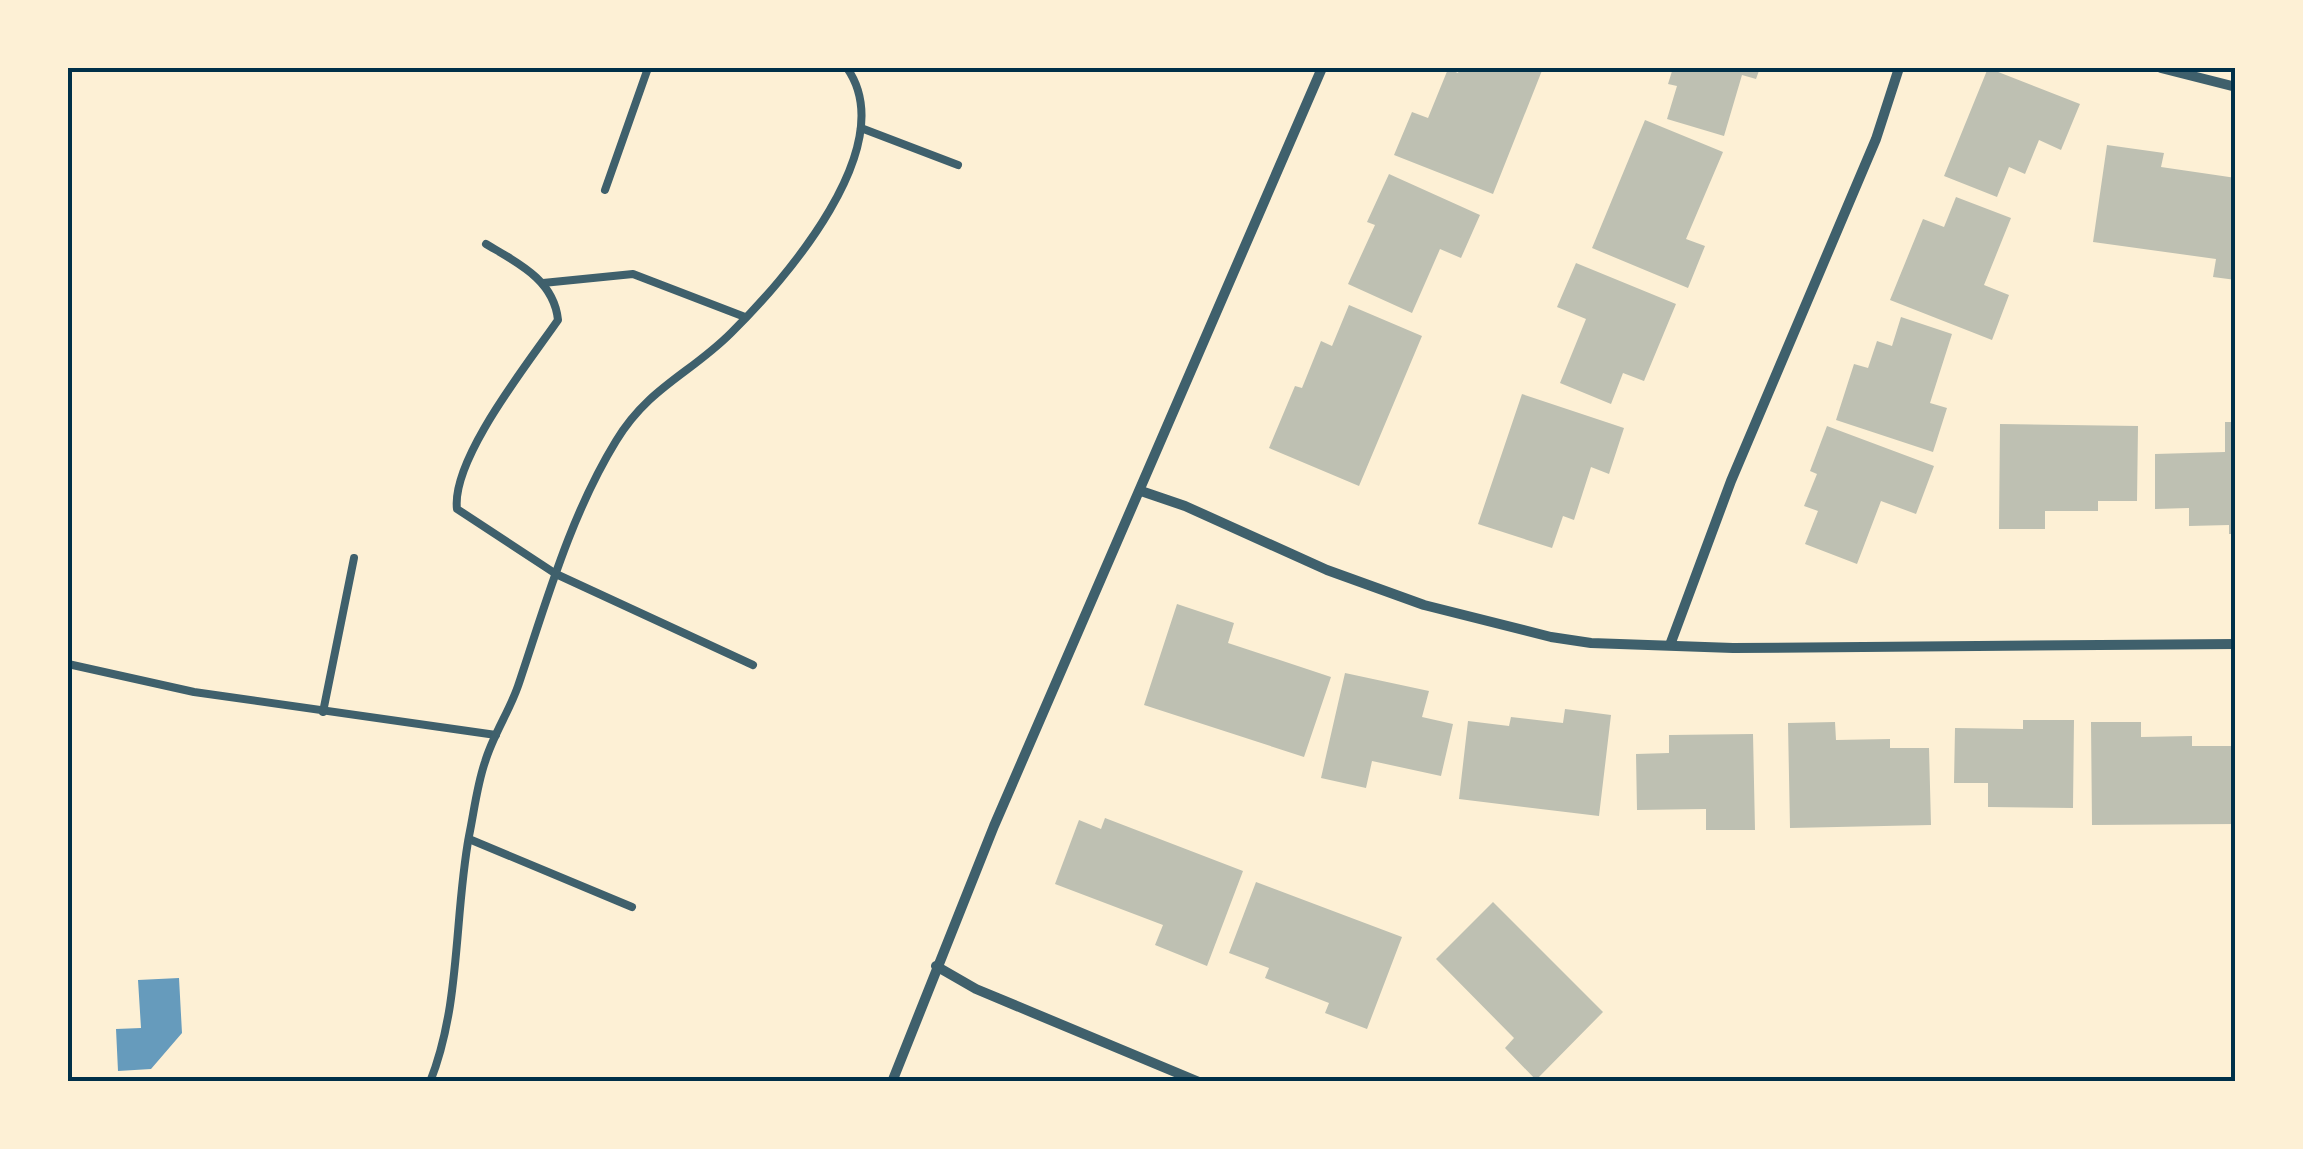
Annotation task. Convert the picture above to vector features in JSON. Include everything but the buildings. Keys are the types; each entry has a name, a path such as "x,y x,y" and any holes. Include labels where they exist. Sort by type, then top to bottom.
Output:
{"street":[{"path":"892,1082 936,966 1322,68"},
{"path":"1670,646 1731,481 1876,139 1899,68"},
{"path":"2161,68 2236,88"},
{"path":"1141,491 1185,506 1327,570 1424,605 1551,637 1591,643 1733,648 2236,644"},
{"path":"936,966 976,989 1199,1082"}],"lane":[{"path":"606,190 648,68"},
{"path":"430,1082 447,1016 469,839 485,762 516,692 582,506 617,440 646,400 730,335 808,246 846,177 861,128 855,79 846,68"},
{"path":"861,128 958,165"},
{"path":"486,244 543,282 557,304 558,320 496,410 471,455 456,497 458,509 556,574 753,665"},
{"path":"543,282 633,274 745,318"},
{"path":"323,712 354,558"},
{"path":"68,664 194,692 496,735"},
{"path":"469,839 632,907"}],"water":[{"path":"179,978 182,1033 151,1069 118,1071 116,1029 141,1028 138,980"}]}
